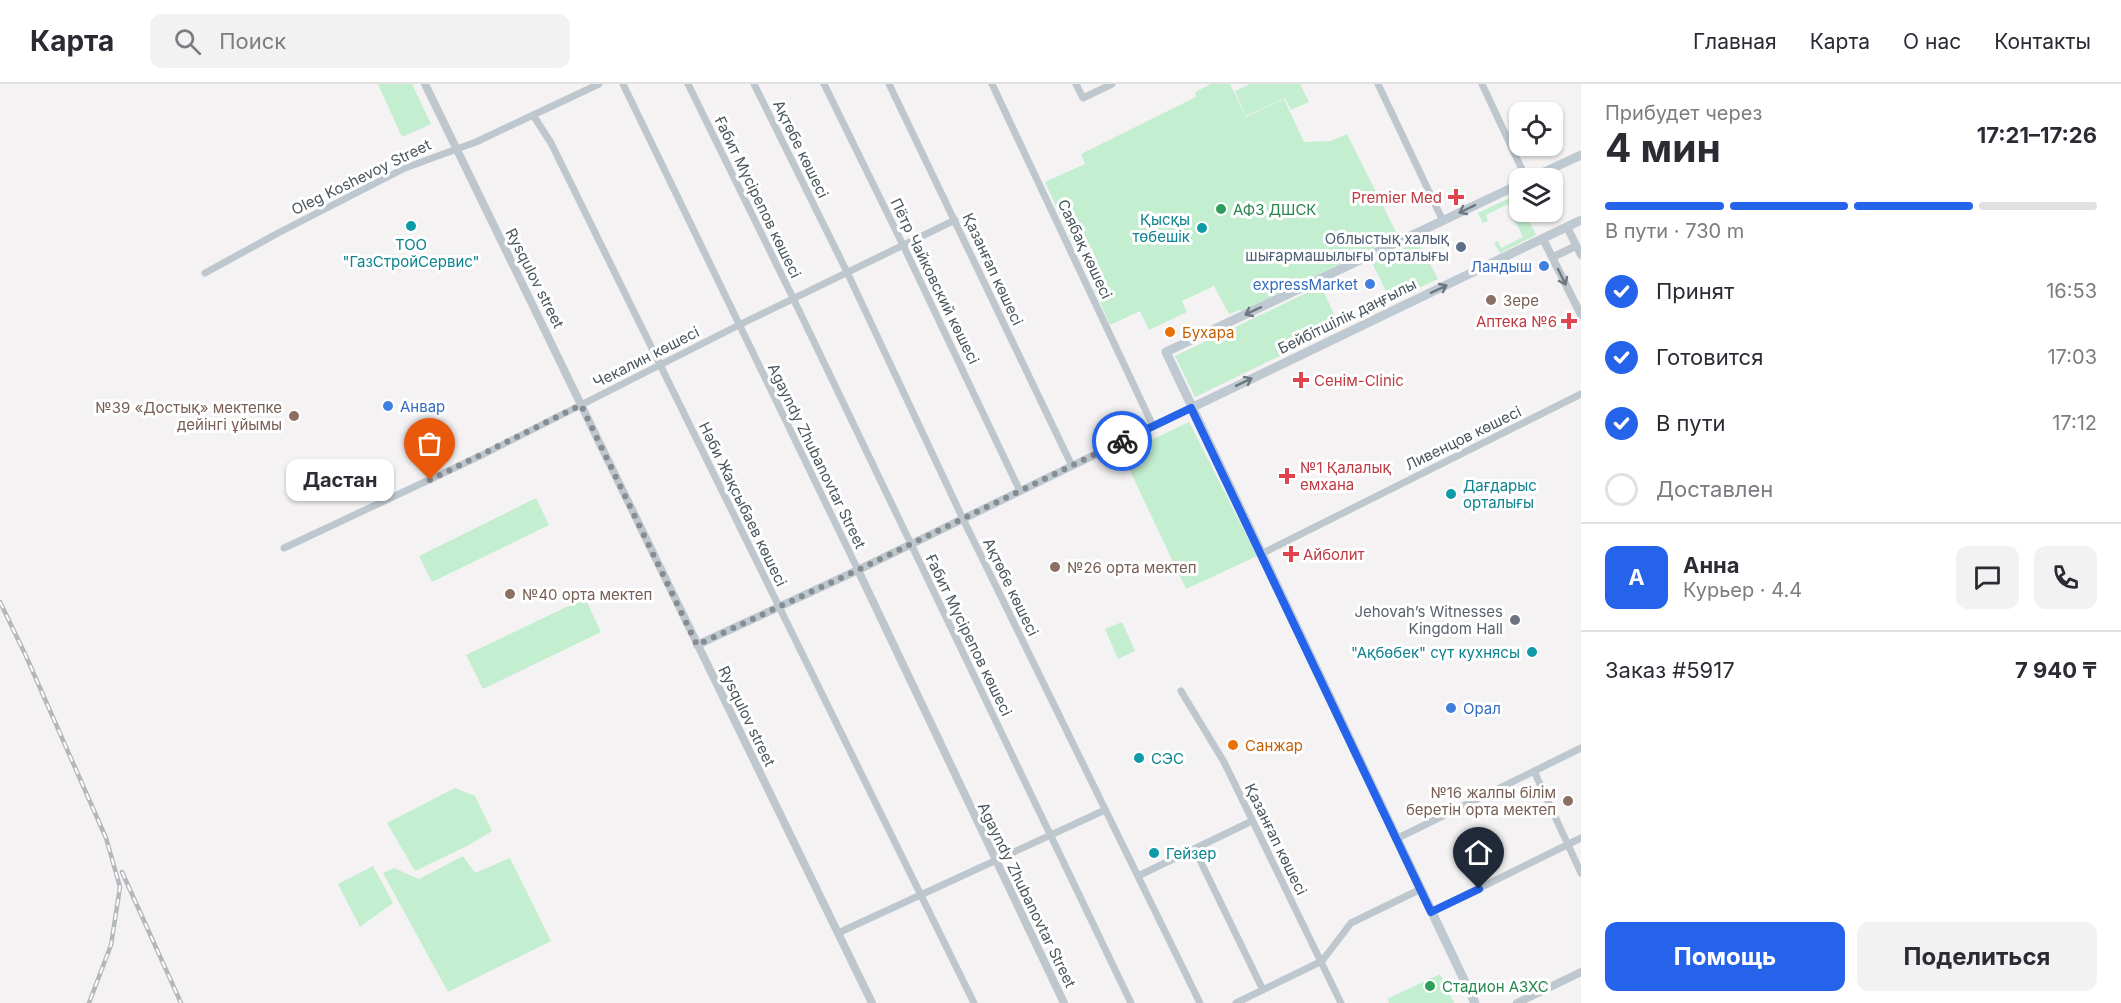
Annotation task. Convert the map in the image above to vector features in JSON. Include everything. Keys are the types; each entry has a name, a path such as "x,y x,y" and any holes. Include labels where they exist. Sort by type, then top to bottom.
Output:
{"main road":[{"path":"1553,168 1581,155"},
{"path":"1475,1003 1166,352 1509,189"},
{"name":"Бейбітшілік даңғылы","path":"1191,408 1581,220"}],"street":[{"name":"Rysqulov street","path":"425,84 872,1003"},
{"name":"Oleg Koshevoy Street","path":"205,273 405,168 476,142 599,84"},
{"name":"Agayndy Zhubanovtar Street","path":"622,84 858,570 1064,1003"},
{"name":"Ғабит Мүсірепов көшесі","path":"688,84 794,298 1131,1003"},
{"name":"Ақтөбе көшесі","path":"754,84 847,272 963,519 1200,1003"},
{"name":"Пётр Чайковский көшесі","path":"824,84 1020,491"},
{"name":"Қазанғап көшесі","path":"889,84 1072,466"},
{"name":"Саябақ көшесі","path":"992,84 1153,426"},
{"path":"1076,84 1083,98 1112,84"},
{"path":"1378,84 1443,221"},
{"path":"1482,84 1521,168"},
{"name":"Нәби Жақсыбаев көшесі","path":"533,115 551,143 974,1003"},
{"name":"Чекалин көшесі","path":"284,548 482,455 739,325 956,220"},
{"path":"1567,227 1581,255"},
{"path":"1543,239 1581,315"},
{"path":"1553,257 1576,246"},
{"name":"Ливенцов көшесі","path":"1261,554 1581,394"},
{"name":"Бейбітшілік даңғылы","path":"697,645 858,570 1191,408"},
{"name":"Қазанғап көшесі","path":"1181,691 1224,762 1341,1003"},
{"path":"1396,839 1581,748"},
{"path":"1534,771 1581,873"},
{"path":"838,933 1105,810"},
{"path":"1138,876 1252,821"},
{"path":"1431,912 1581,838"},
{"path":"1195,850 1263,990"},
{"path":"1236,1003 1322,962 1351,923 1420,889"},
{"path":"1517,1003 1581,972"}],"green space":[{"path":"378,84 412,84 431,124 402,137"},
{"name":"АФЗ ДШСК","path":"1211,84 1230,84 1246,117 1284,99 1304,142 1331,141 1347,134 1398,236 1244,311 1239,310 1229,314 1214,286 1182,301 1187,312 1149,330 1140,311 1110,325 1087,273 1090,264 1097,260 1091,247 1083,251 1075,248 1045,182 1085,164 1081,154 1196,97 1195,92"},
{"path":"1250,84 1300,84 1309,102 1291,110 1285,98 1246,116 1235,91"},
{"path":"1509,198 1509,206 1508,204 1486,215 1488,221 1483,223 1478,213"},
{"path":"1516,222 1530,222 1536,235 1500,253 1494,243 1498,241 1501,248 1523,237"},
{"path":"1418,241 1438,279 1391,301 1372,263"},
{"path":"1321,286 1340,327 1195,397 1175,356"},
{"path":"1189,422 1257,556 1186,589 1122,454"},
{"path":"536,498 549,525 432,582 419,556"},
{"path":"585,598 601,632 483,689 466,655"},
{"path":"1122,622 1135,651 1118,659 1105,629"},
{"path":"455,788 475,796 492,831 469,845 415,871 387,823"},
{"path":"463,856 475,873 510,858 551,941 448,992 383,873 394,868 419,879"},
{"path":"373,866 393,903 360,927 338,884"},
{"name":"Стадион АЗХС","path":"1440,974 1454,1003 1389,1003 1387,999"}],"railway":[{"path":"0,602 106,838 120,887 111,945 89,1003"},
{"path":"122,872 181,1003"}],"way so far":[{"path":"430,480 581,405 697,645 858,570 1122,441"}],"place":[{"name":"Premier Med","path":"1456,197"},
{"name":"АФЗ ДШСК","path":"1221,209"},
{"name":"ТОО \"ГазСтройСервис\"","path":"411,226"},
{"name":"Қысқы төбешік","path":"1202,228"},
{"name":"Облыстық халық шығармашылығы орталығы","path":"1461,247"},
{"name":"Ландыш","path":"1544,266"},
{"name":"expressMarket","path":"1370,284"},
{"name":"Зере","path":"1491,300"},
{"name":"Аптека №6","path":"1569,321"},
{"name":"Бухара","path":"1170,332"},
{"name":"Сенім-Clinic","path":"1301,380"},
{"name":"Анвар","path":"388,406"},
{"name":"№39 «Достық» мектепке дейінгі ұйымы","path":"294,416"},
{"name":"№1 Қалалық емхана","path":"1287,476"},
{"name":"Дастан","path":"430,480"},
{"name":"Дағдарыс орталығы","path":"1451,494"},
{"name":"Айболит","path":"1291,554"},
{"name":"№26 орта мектеп","path":"1055,567"},
{"name":"№40 орта мектеп","path":"510,594"},
{"name":"Jehovah’s Witnesses Kingdom Hall","path":"1515,620"},
{"name":"\"Ақбөбек\" сүт кухнясы","path":"1532,652"},
{"name":"Орал","path":"1451,708"},
{"name":"Санжар","path":"1233,745"},
{"name":"СЭС","path":"1139,758"},
{"name":"№16 жалпы білім беретін орта мектеп","path":"1568,801"},
{"name":"Гейзер","path":"1154,853"},
{"name":"Стадион АЗХС","path":"1430,986"}],"route":[{"path":"1122,441 1191,408 1431,912 1479,889"}]}
